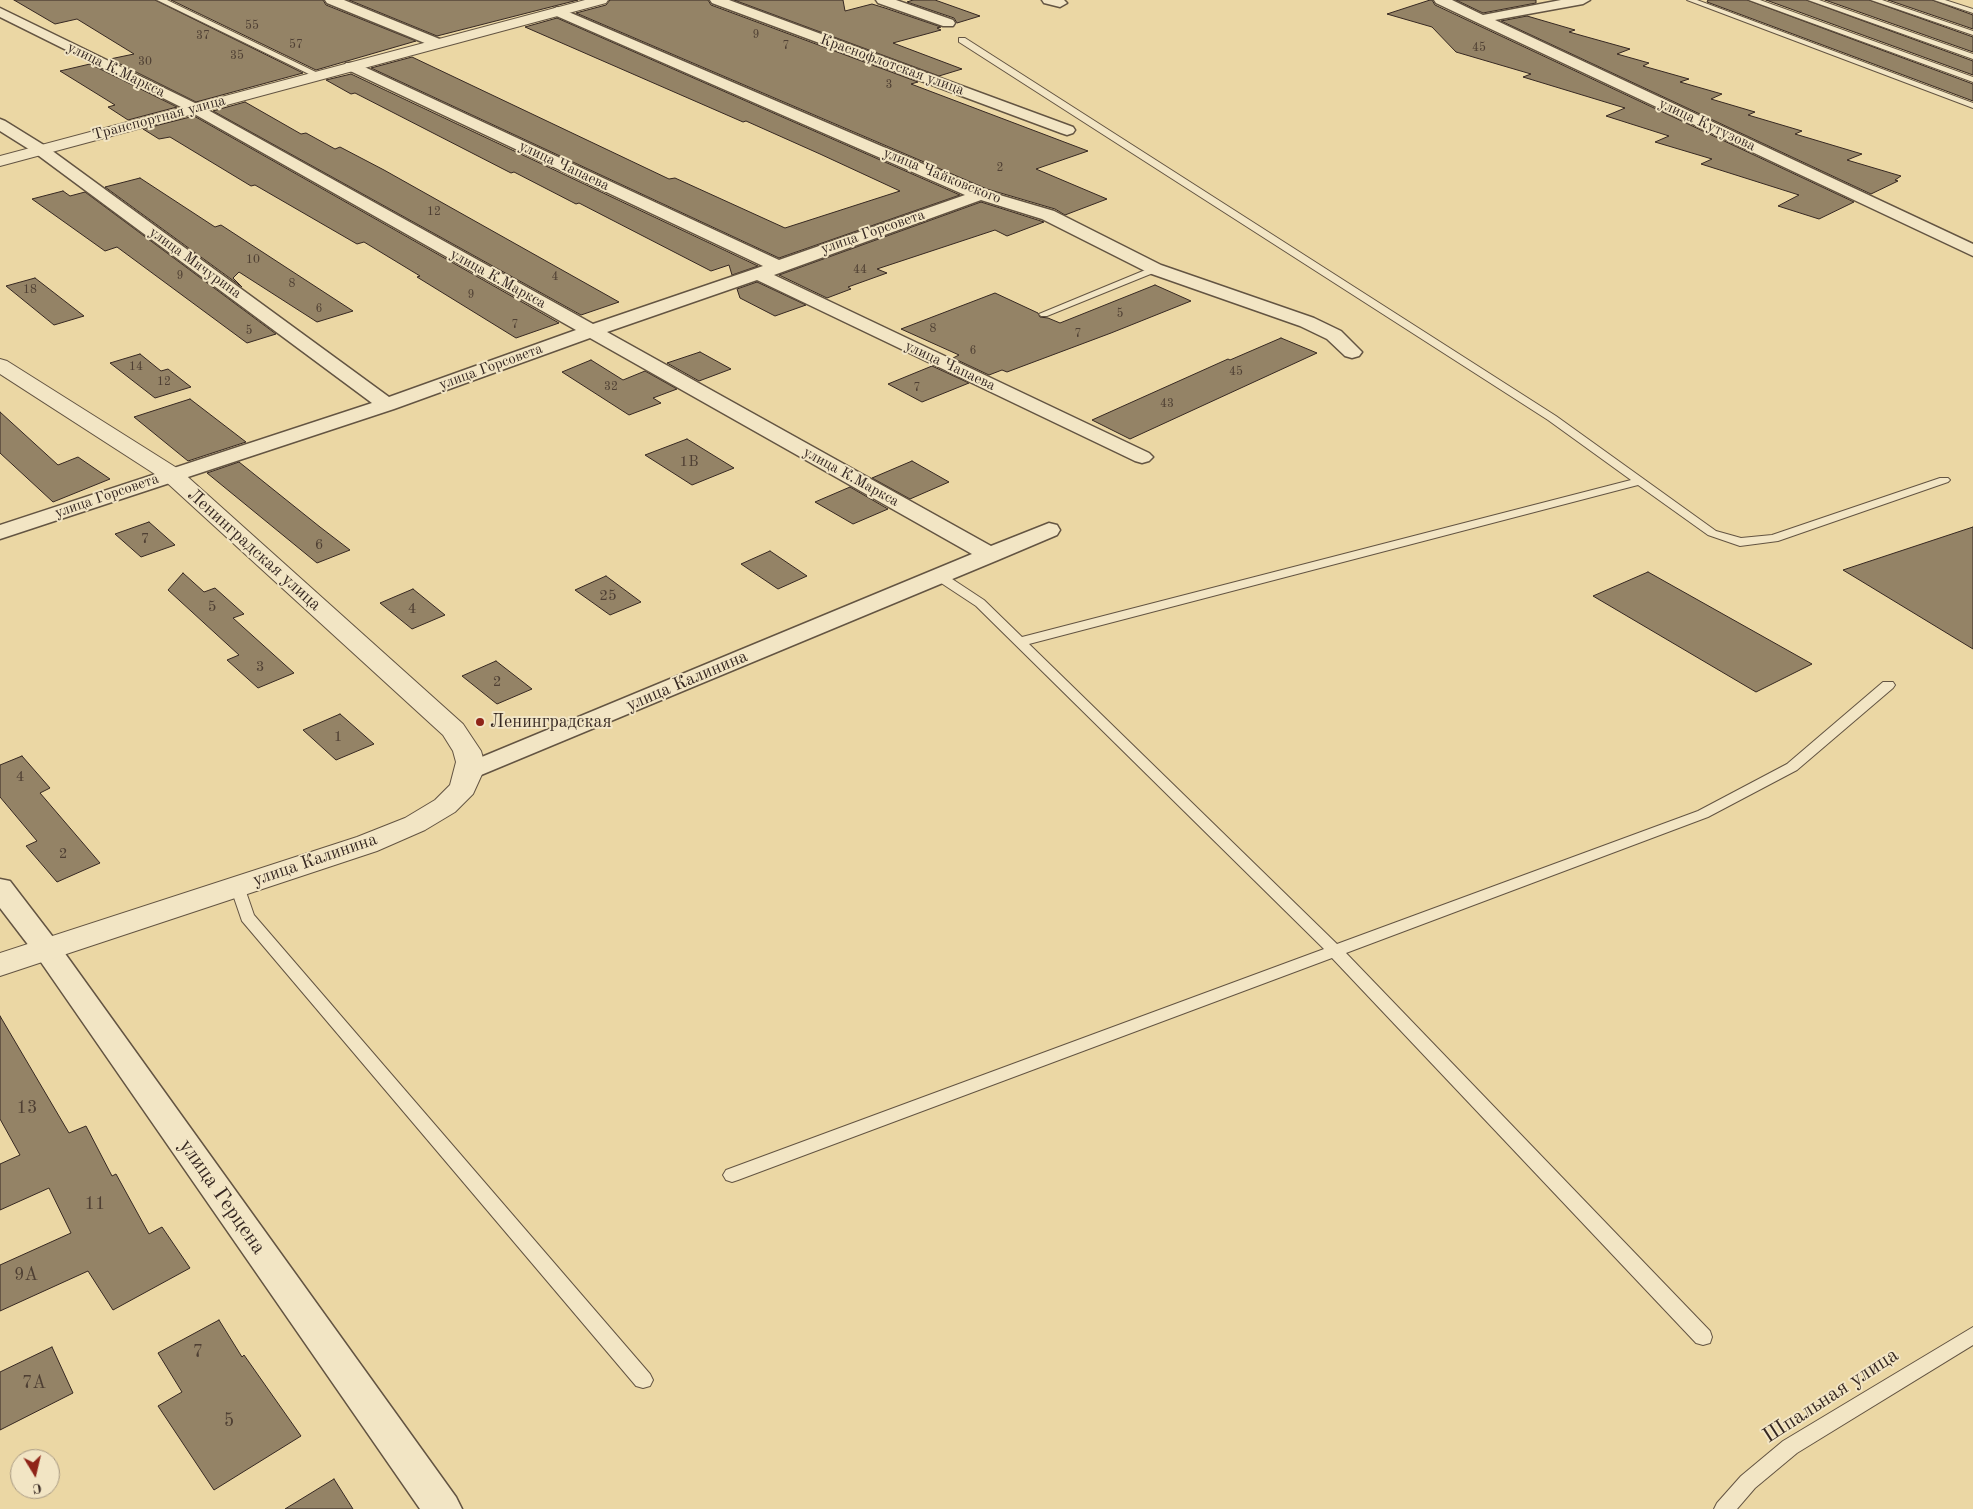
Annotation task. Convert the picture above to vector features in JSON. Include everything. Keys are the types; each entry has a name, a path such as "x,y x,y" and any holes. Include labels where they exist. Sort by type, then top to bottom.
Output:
{"street":[{"path":"332,0 437,43"},
{"name":"Транспортная улица","path":"0,162 194,108 601,0"},
{"name":"Краснофлотская улица","path":"717,0 1067,130"},
{"path":"884,0 948,22"},
{"name":"улица Кутузова","path":"1441,0 1973,251"},
{"path":"1481,19 1583,0"},
{"name":"улица Чайковского","path":"536,3 980,195 1048,215 1155,269 1307,322 1334,335 1352,352"},
{"name":"улица К.Маркса","path":"0,12 194,108 990,555"},
{"name":"улица Чапаева","path":"351,66 778,266"},
{"name":"улица Мичурина","path":"0,124 41,150 387,404"},
{"name":"улица Горсовета","path":"0,532 387,404 980,195"},
{"name":"улица Чапаева","path":"758,274 1142,457"},
{"name":"Ленинградская улица","path":"0,365 172,475 453,730 467,751 470,762 469,772"},
{"name":"улица Калинина","path":"0,965 46,948 367,844 415,824 445,806 463,788 469,772 1049,530"},
{"name":"улица Герцена","path":"0,888 46,948 442,1509"}],"lane":[{"path":"161,0 318,75"},
{"path":"1691,0 1973,106"},
{"path":"1752,0 1973,80"},
{"path":"1812,0 1973,57"},
{"path":"1875,0 1973,33"},
{"path":"1938,0 1973,11"},
{"path":"962,40 1535,407 1712,533 1740,542 1774,538 1944,480"},
{"path":"1044,314 1155,269"},
{"path":"1020,642 1640,481"},
{"path":"939,576 980,603 1335,952 1703,1337"},
{"path":"732,1175 1703,814 1792,767 1888,686"},
{"path":"237,886 246,917 643,1380"},
{"name":"Шпальная улица","path":"1724,1509 1748,1482 1790,1447 1973,1335"}],"building":[{"path":"14,0 155,0 303,73 196,102 110,59 134,54 77,19 55,24"},
{"path":"171,0 323,0 326,5 416,41 316,70"},
{"path":"349,0 578,0 437,36"},
{"path":"610,0 708,0 711,5 918,82 911,84 1088,151 1036,169 1107,199 1065,215 1055,209 987,189 576,13 606,5"},
{"path":"734,0 843,0 845,11 872,4 941,27 937,28 941,30 893,43 962,69 939,76"},
{"path":"913,0 935,0 980,16 957,23 954,18 907,2"},
{"path":"1430,0 1435,5 1854,202 1819,219 1778,206 1799,195 1701,164 1712,159 1655,142 1669,136 1606,116 1625,108 1523,77 1531,74 1456,52 1432,27 1387,14"},
{"path":"1456,0 1536,0 1536,3 1483,13"},
{"path":"1708,0 1747,0 1973,84 1973,101 1707,2"},
{"path":"1766,0 1806,0 1973,61 1973,75"},
{"path":"1825,0 1869,0 1973,37 1973,52"},
{"path":"1888,0 1932,0 1973,15 1973,29"},
{"path":"1527,16 1575,30 1569,32 1630,49 1617,54 1649,63 1643,66 1689,79 1680,82 1722,94 1711,99 1755,112 1748,115 1802,131 1795,134 1862,154 1847,160 1901,176 1895,180 1898,181 1871,194 1501,21"},
{"path":"557,18 960,195 779,258 371,68 412,57 669,179 675,178 785,228 900,191 746,121 743,122 525,27"},
{"path":"90,64 177,107 128,120 108,107 115,105 60,71"},
{"path":"351,74 758,266 732,275 729,265 711,271 579,203 576,204 514,172 511,173 326,80"},
{"path":"245,102 301,134 306,133 335,149 340,147 384,170 619,302 581,315 213,111"},
{"path":"194,116 559,323 516,338 364,242 357,244 255,185 251,186 170,137 159,139 143,129"},
{"path":"140,178 215,227 221,225 353,311 317,322 239,272 233,278 242,287 105,187"},
{"path":"63,191 70,196 85,192 276,334 247,343 117,247 105,251 32,199"},
{"path":"981,202 1044,222 1007,236 995,230 877,269 887,273 848,287 851,289 827,298 779,275"},
{"path":"35,278 84,316 54,325 6,286"},
{"path":"757,282 806,305 775,316 740,298 737,289"},
{"path":"1155,285 1191,301 1007,372 1002,370 989,375 953,358 959,355 901,329 995,293 1038,313 1040,317 1060,323"},
{"path":"1281,338 1317,353 1130,439 1092,420 1228,359 1230,360"},
{"path":"700,352 731,369 699,381 667,363"},
{"path":"140,354 161,371 168,369 191,387 155,398 110,363"},
{"path":"591,360 623,380 645,371 677,389 653,398 661,403 629,415 562,372"},
{"path":"932,366 969,383 922,402 888,384"},
{"path":"190,399 246,442 188,461 134,417"},
{"path":"0,412 58,465 78,457 110,479 53,502 0,453"},
{"path":"687,439 734,468 692,485 645,455"},
{"path":"912,461 949,482 910,499 872,478"},
{"path":"239,462 350,550 317,563 207,473"},
{"path":"850,487 888,509 853,524 815,502"},
{"path":"149,522 175,545 141,557 115,534"},
{"path":"1973,527 1973,649 1843,570"},
{"path":"770,551 807,576 778,589 741,564"},
{"path":"1648,572 1812,664 1756,692 1593,596"},
{"path":"183,573 204,592 215,588 244,614 233,618 294,673 258,688 227,660 239,655 168,590"},
{"path":"606,576 641,602 610,615 575,590"},
{"path":"413,589 445,615 412,629 380,603"},
{"path":"496,661 532,689 497,704 462,676"},
{"path":"340,714 374,744 336,760 303,730"},
{"path":"22,756 50,788 40,793 100,863 57,882 26,846 37,841 0,797 0,765"},
{"path":"0,1016 69,1133 86,1126 112,1176 116,1174 149,1234 162,1227 190,1268 113,1310 88,1271 0,1311 0,1265 71,1233 49,1188 0,1210 0,1164 20,1155 0,1119"},
{"path":"219,1320 242,1357 244,1355 301,1436 214,1490 158,1406 182,1392 158,1353"},
{"path":"52,1347 73,1393 0,1430 0,1372"},
{"path":"334,1479 353,1509 285,1509"}],"place":[{"name":"Ленинградская","path":"480,722"}]}
